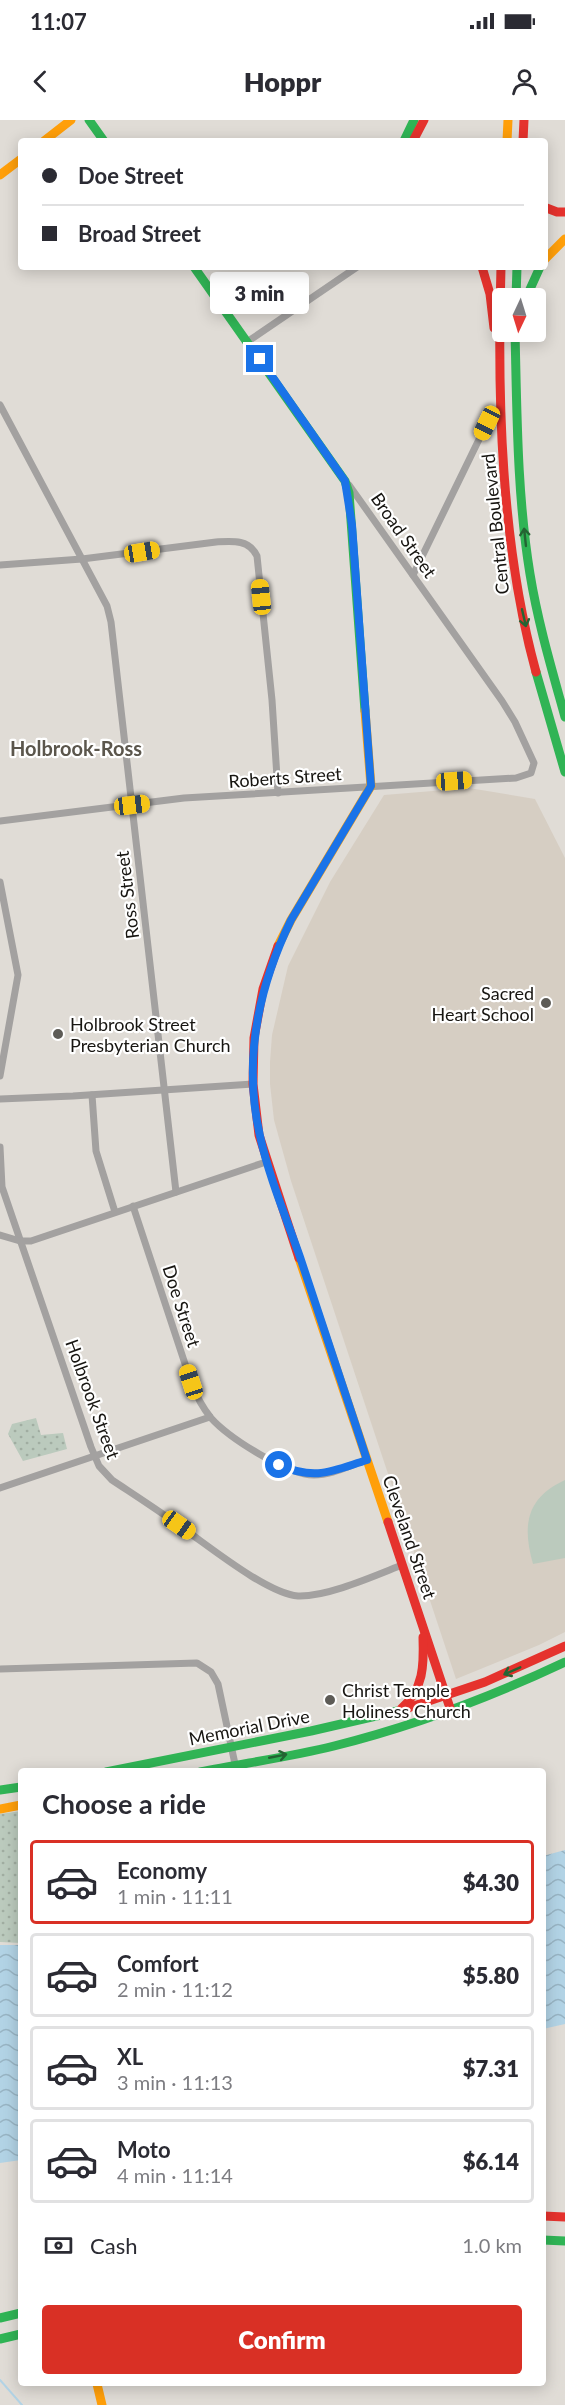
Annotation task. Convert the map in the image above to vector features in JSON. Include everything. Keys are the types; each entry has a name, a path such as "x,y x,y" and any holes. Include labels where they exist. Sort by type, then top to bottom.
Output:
{"main road":[{"path":"48,138 71,120"},
{"path":"89,120 102,138"},
{"path":"405,138 414,120"},
{"path":"415,138 424,120"},
{"path":"507,138 508,120"},
{"path":"523,138 524,120"},
{"path":"0,175 18,161"},
{"path":"548,209 565,212"},
{"path":"548,256 565,239"},
{"name":"Broad Street","path":"196,270 345,481"},
{"path":"483,270 490,294 502,392"},
{"name":"Central Boulevard","path":"501,270 500,336 508,526 518,594 565,772"},
{"path":"516,288 517,270"},
{"path":"531,288 539,270"},
{"name":"Central Boulevard","path":"515,342 522,507 527,554 542,630 565,717"},
{"path":"519,419 523,409 522,342"},
{"path":"345,481 352,525 371,786"},
{"name":"Cleveland Street","path":"371,786 280,942 266,981 254,1038 252,1084 254,1108 266,1162 451,1711"},
{"path":"396,1712 413,1698 422,1678 424,1668 423,1626"},
{"name":"Memorial Drive","path":"126,1768 396,1712 510,1672 565,1646"},
{"name":"Memorial Drive","path":"218,1768 350,1742 451,1711 512,1688 565,1662"},
{"path":"0,1791 18,1788"},
{"path":"0,1809 18,1806"},
{"path":"546,2216 565,2217"},
{"path":"546,2240 565,2241"},
{"path":"0,2318 18,2314"},
{"path":"0,2339 18,2335"},
{"path":"97,2386 102,2405"}],"street":[{"path":"247,342 353,270"},
{"name":"Ross Street","path":"0,405 107,606 111,622 176,1192"},
{"path":"413,575 487,423"},
{"name":"Broad Street","path":"345,481 502,701 522,735"},
{"path":"0,565 82,559 235,540 251,547 257,556 272,700 278,793"},
{"name":"Roberts Street","path":"0,821 184,798 525,776 532,771 534,763 522,735"},
{"path":"0,882 18,975 0,1076"},
{"path":"0,1099 252,1084"},
{"path":"92,1095 96,1151 115,1212"},
{"name":"Holbrook Street","path":"0,1147 2,1187 20,1241 48,1315 94,1457 112,1480 271,1588 282,1593 294,1596 319,1594 402,1565"},
{"path":"0,1235 20,1241 32,1241 266,1162"},
{"name":"Doe Street","path":"133,1206 191,1382 210,1417 225,1431 293,1471 305,1474 325,1474 367,1460"},
{"path":"0,1488 210,1417"},
{"path":"0,1670 197,1663 211,1672 218,1684 235,1764"}],"shaded area":[{"path":"469,788 535,799 565,858 565,1632 456,1679 291,1181 274,1120 270,1062 272,1035 288,966 330,882 384,795"}],"green space":[{"path":"36,1418 41,1435 63,1433 67,1449 23,1461 8,1434 12,1424"},
{"path":"565,1480 565,1558 533,1564 528,1537 530,1514 542,1495"},
{"path":"18,1811 18,1943 0,1942 0,1814"}],"water":[{"path":"565,1850 565,2024 546,2028 546,1855"},
{"path":"0,1945 18,1945 18,2160 0,2163"}],"waterway":[{"path":"0,2380 22,2405"}],"traffic: fast":[{"path":"89,120 102,138"},
{"path":"405,138 414,120"},
{"path":"196,270 345,481 349,493 365,711"},
{"path":"516,288 517,270"},
{"path":"531,288 539,270"},
{"path":"515,342 522,514 537,610 565,717"},
{"path":"536,672 565,772"},
{"path":"222,1768 317,1750 423,1720 480,1699 565,1662"},
{"path":"126,1768 311,1731 402,1710"},
{"path":"0,1790 18,1787"},
{"path":"546,2240 565,2241"},
{"path":"0,2318 18,2314"},
{"path":"0,2339 18,2335"}],"traffic: slow":[{"path":"48,138 71,120"},
{"path":"507,138 508,120"},
{"path":"0,175 18,161"},
{"path":"548,256 565,239"},
{"path":"278,946 291,920 371,786 365,711"},
{"path":"299,1258 388,1522"},
{"path":"0,1809 18,1806"},
{"path":"97,2386 102,2405"}],"traffic: jam":[{"path":"415,138 424,120"},
{"path":"523,138 524,120"},
{"path":"548,209 565,212"},
{"path":"483,270 492,311"},
{"path":"501,270 501,420 508,523 524,624 536,672"},
{"path":"278,946 263,989 254,1038 253,1084 259,1135 299,1258"},
{"path":"388,1522 451,1711"},
{"path":"401,1709 414,1693 421,1676 423,1637"},
{"path":"402,1710 485,1682 565,1646"},
{"path":"546,2216 565,2217"}],"place":[{"name":"Sacred Heart School","path":"546,1003"},
{"name":"Holbrook Street Presbyterian Church","path":"58,1034"},
{"name":"Christ Temple Holiness Church","path":"330,1700"}],"district":[{"name":"Holbrook-Ross","path":"76,748"}],"route":[{"path":"260,359 345,481 349,493 371,786 280,942 263,989 252,1063 254,1108 266,1162 289,1224 367,1460 337,1471 315,1475 293,1471 279,1465"}]}
